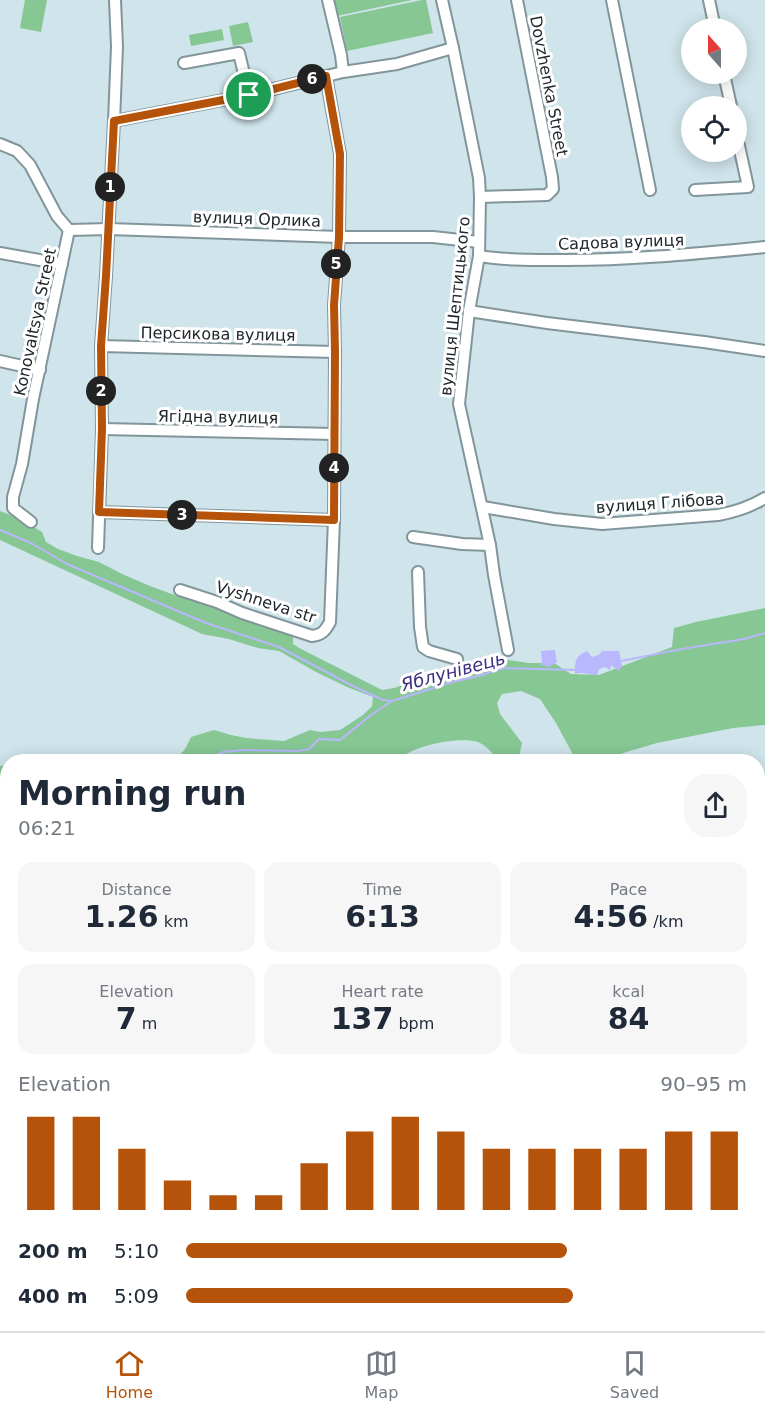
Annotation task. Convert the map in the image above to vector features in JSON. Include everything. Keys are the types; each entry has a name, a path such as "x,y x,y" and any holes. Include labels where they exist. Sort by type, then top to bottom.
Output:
{"street":[{"path":"98,548 102,429 101,346 117,46 115,0"},
{"path":"328,0 343,72"},
{"name":"вулиця Шептицького","path":"442,0 479,178 480,197 478,256 469,311 459,404 483,507 508,650"},
{"name":"Dovzhenka Street","path":"480,197 547,195 553,189 517,0"},
{"path":"612,0 650,190"},
{"path":"709,0 713,18"},
{"path":"114,121 249,95 343,72 397,64 453,48"},
{"path":"184,63 239,53 249,95"},
{"name":"Vyshneva str","path":"180,590 312,636 320,635 330,622 334,520 334,305 339,237 340,154 326,76"},
{"name":"Konovaltsya Street","path":"0,144 17,151 30,165 57,216 69,230 22,464 13,497 13,508 31,522"},
{"path":"695,190 748,187 743,162"},
{"name":"вулиця Орлика","path":"69,230 109,229 339,237 433,237 479,242"},
{"name":"Садова вулиця","path":"478,256 500,259 582,261 678,256 765,247"},
{"path":"0,253 62,264"},
{"path":"469,311 765,351"},
{"name":"Персикова вулиця","path":"101,346 335,352"},
{"path":"0,361 40,370"},
{"name":"Ягідна вулиця","path":"102,429 334,434"},
{"name":"вулиця Глібова","path":"483,507 554,519 602,524 734,513 765,498"},
{"path":"99,512 334,520"},
{"path":"413,537 462,544 490,544"},
{"path":"418,572 423,647 457,659"}],"green space":[{"path":"25,0 47,0 41,32 20,28"},
{"path":"334,0 412,0 337,16"},
{"path":"426,0 433,33 347,51 340,17"},
{"path":"248,22 253,42 233,46 229,26"},
{"path":"222,29 224,40 191,46 189,35"},
{"path":"0,511 19,518 42,532 46,542 58,549 99,562 122,574 177,596 205,602 251,622 293,634 293,644 382,690 458,666 476,667 501,659 529,663 554,663 571,674 599,675 672,647 674,628 765,608 765,725 733,728 657,743 622,754 573,754 540,699 521,691 502,694 497,703 500,714 522,743 520,754 493,754 478,742 458,740 434,744 407,754 181,754 191,737 214,730 246,738 284,741 310,730 320,732 340,730 372,706 373,697 318,673 279,651 202,634 0,540"}],"water":[{"path":"555,650 557,662 549,667 540,666 541,651"},
{"path":"587,651 592,657 599,655 602,651 619,651 622,666 619,671 611,665 610,670 605,667 599,669 597,675 575,674 576,660"}],"waterway":[{"path":"0,530 31,543 67,564 206,623 279,647 351,685 383,700 392,701"},
{"name":"Яблунівець","path":"621,661 744,639 765,633"},
{"name":"Яблунівець","path":"218,754 243,750 298,751 309,749 319,739 340,740 392,701 503,668 577,670"}],"route":[{"path":"326,76 340,154 339,237 334,305 334,520 99,512 102,429 101,346 114,121 249,95 326,76"}]}
